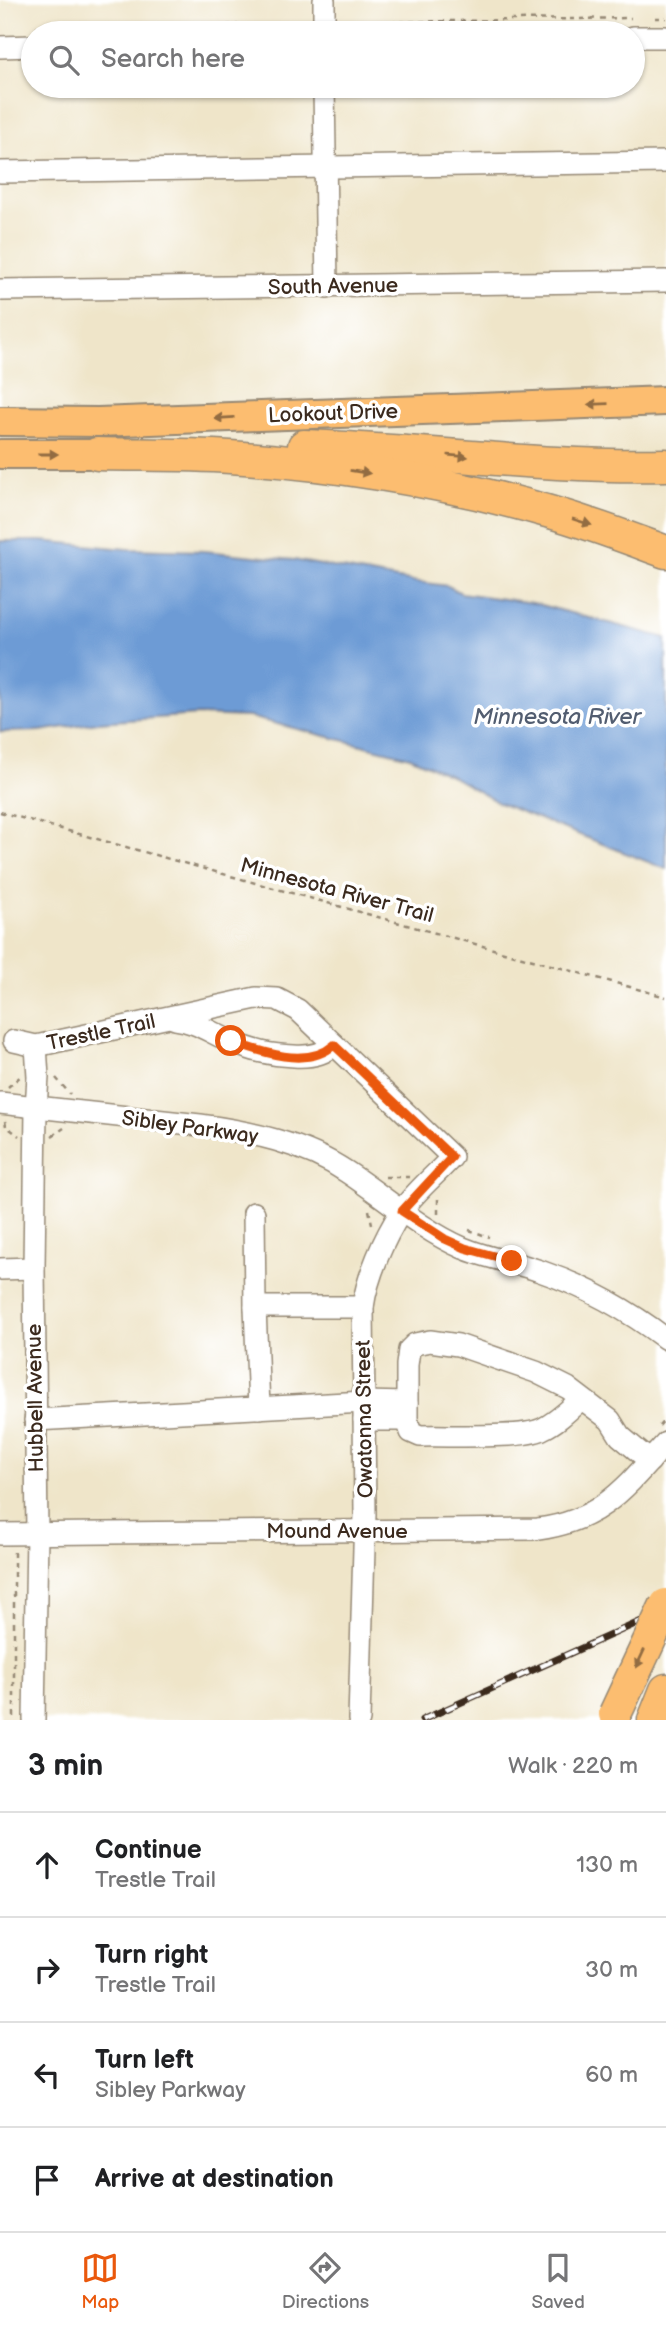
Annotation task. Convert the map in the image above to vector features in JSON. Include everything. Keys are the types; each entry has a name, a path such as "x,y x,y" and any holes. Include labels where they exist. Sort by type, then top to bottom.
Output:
{"highway":[{"path":"97,454 223,443 365,448 568,464 666,465"},
{"path":"97,454 255,459 425,482 552,512 666,552"},
{"path":"613,1717 666,1605"},
{"path":"654,1720 666,1690"}],"main road":[{"name":"Lookout Drive","path":"0,421 98,422 666,401"},
{"path":"0,454 97,454"}],"street":[{"path":"324,0 324,21"},
{"path":"645,37 666,37"},
{"path":"0,47 21,46"},
{"path":"324,98 327,286"},
{"path":"0,172 666,162"},
{"name":"South Avenue","path":"0,290 666,281"},
{"name":"Trestle Trail","path":"36,1046 256,998 277,999 298,1010 452,1157 402,1211"},
{"name":"Trestle Trail","path":"166,1018 190,1021 266,1054 301,1056 325,1053 334,1045"},
{"path":"14,1041 36,1046"},
{"name":"Hubbell Avenue","path":"34,1720 37,1533 34,1268 38,1077 36,1046"},
{"name":"Sibley Parkway","path":"0,1103 231,1129 290,1144 345,1170 445,1239 570,1283 632,1316 666,1339"},
{"name":"Owatonna Street","path":"359,1720 365,1531 363,1307 370,1271 402,1211"},
{"path":"254,1213 259,1408"},
{"path":"0,1269 34,1268"},
{"path":"255,1307 363,1307"},
{"name":"Mound Avenue","path":"7,1534 538,1529 561,1526 593,1513 610,1502 658,1452 620,1436 610,1420 568,1388 536,1372 458,1345 430,1341 415,1344 409,1350 407,1412"},
{"path":"35,1420 259,1408 407,1412 411,1432 420,1436 522,1434 540,1430 565,1414 581,1399"}],"path":[{"name":"Minnesota River Trail","path":"0,812 666,997"},
{"path":"0,1118 5,1118 6,1126 19,1136 49,1139 63,1128 76,1129"},
{"path":"369,1203 369,1217 373,1224 388,1235"},
{"path":"7,1534 15,1720"}],"water":[{"name":"Minnesota River","path":"0,541 204,551 294,560 448,586 461,593 533,603 666,638 666,869 499,803 448,774 410,757 249,717 198,715 98,722 40,731 0,732"}],"railway":[{"path":"422,1720 666,1610"}],"route":[{"path":"231,1041 266,1054 301,1056 325,1053 334,1045 452,1157 402,1211 445,1239 485,1255 512,1261"}]}
